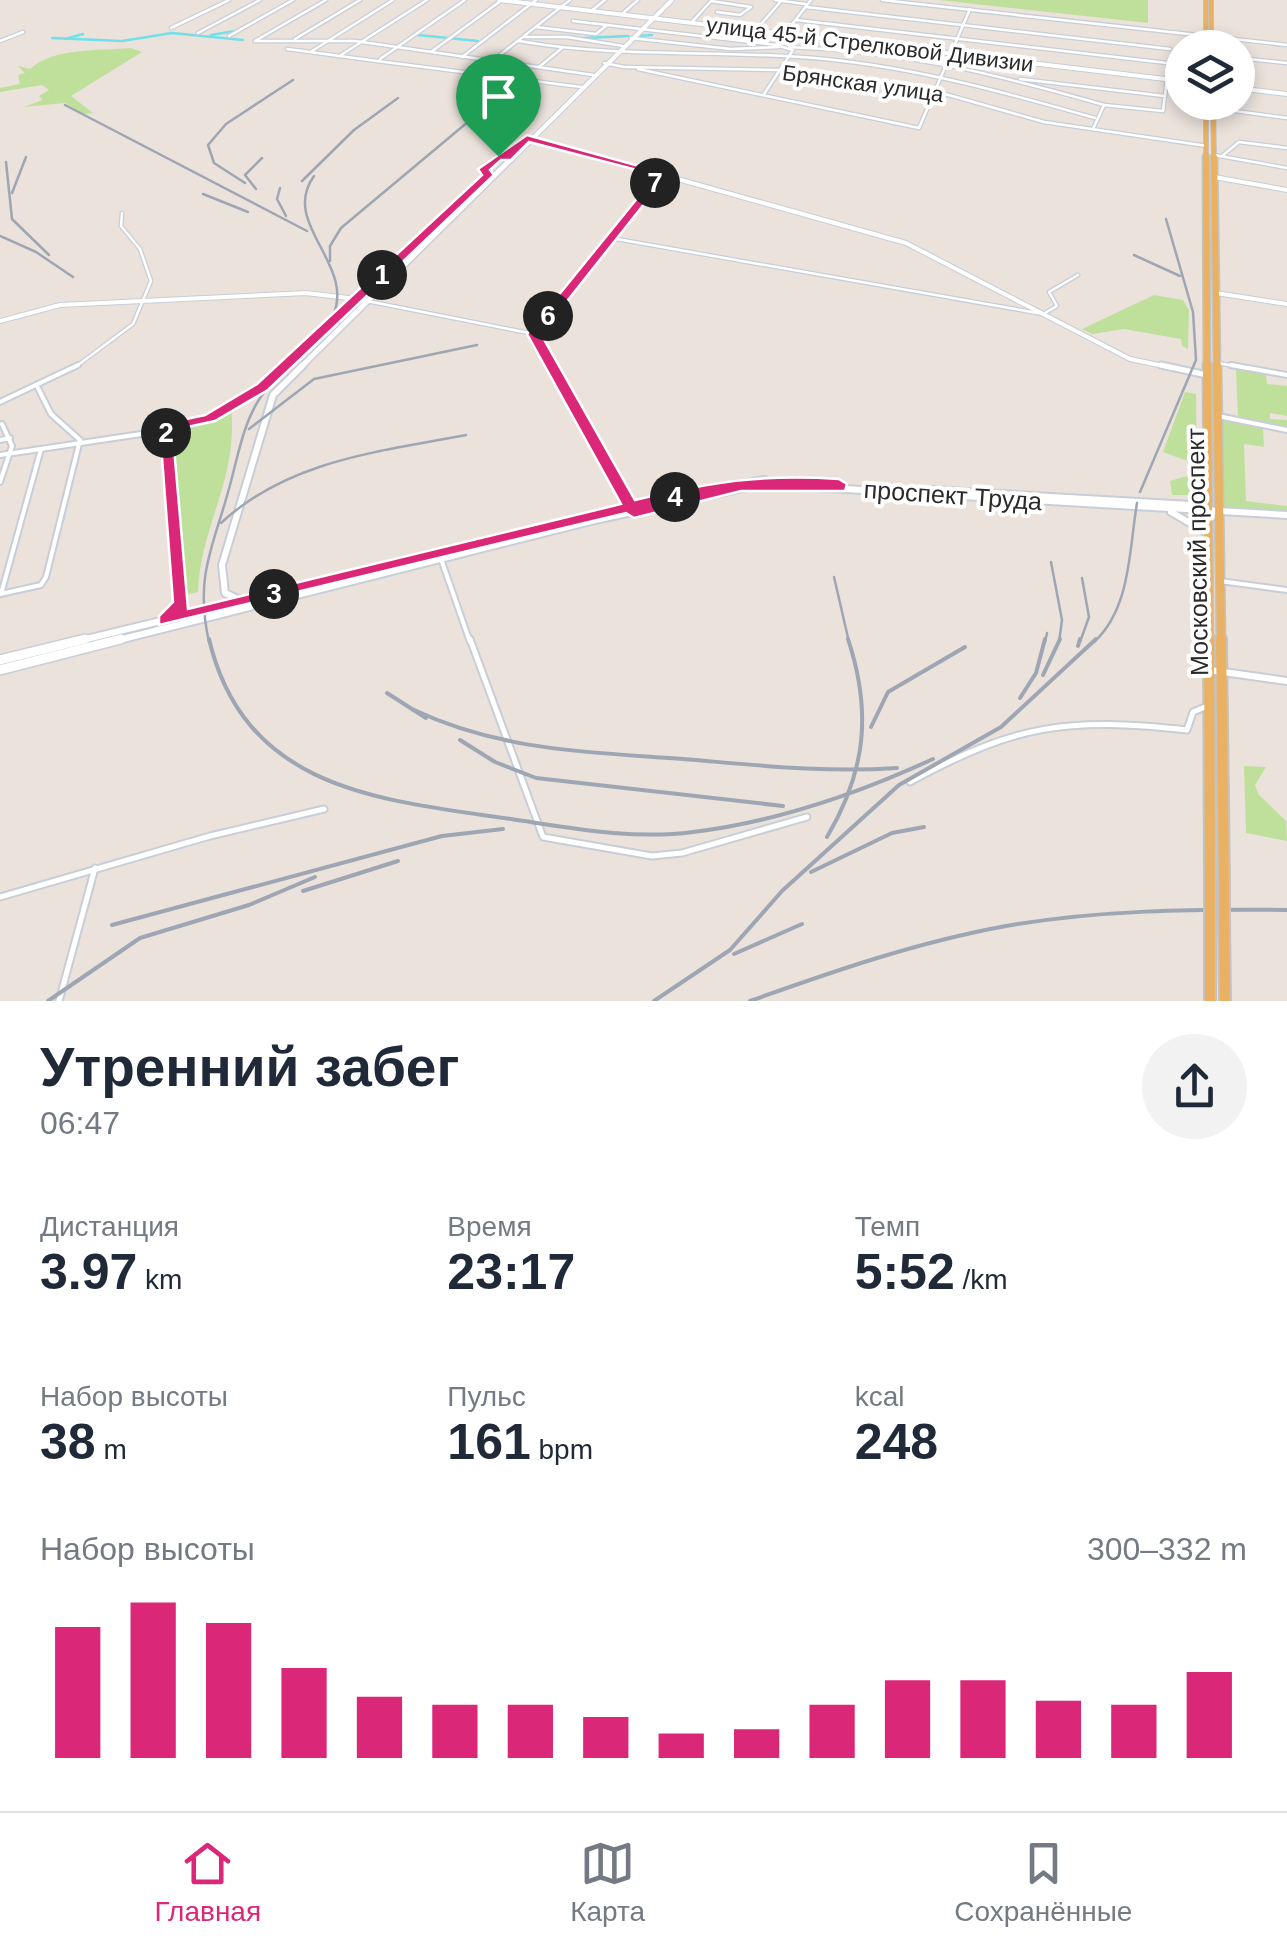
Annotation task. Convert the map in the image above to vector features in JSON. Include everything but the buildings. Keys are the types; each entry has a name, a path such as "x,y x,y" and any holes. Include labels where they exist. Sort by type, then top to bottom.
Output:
{"main road":[{"name":"улица 45-й Стрелковой Дивизии","path":"501,0 1165,79"},
{"path":"166,621 182,604 164,442 169,430 210,418 262,387 322,330 361,300 672,0"},
{"path":"1208,0 1209,30"},
{"path":"1255,90 1287,94"},
{"path":"248,601 230,598 225,593 222,565 268,402 361,300 571,94"},
{"name":"Московский проспект","path":"1212,120 1212,293 1207,375 1212,509 1220,581 1226,1001"},
{"name":"Московский проспект","path":"1210,1001 1208,535 1218,416 1212,293 1214,151"},
{"path":"322,330 333,333"},
{"name":"проспект Труда","path":"0,660 751,485 839,486 1287,515"},
{"name":"проспект Труда","path":"839,486 1155,509 1212,509"},
{"path":"1155,509 1192,521 1208,535"},
{"name":"проспект Труда","path":"0,670 440,556"}],"street":[{"path":"171,28 228,0"},
{"path":"198,33 260,0"},
{"path":"229,36 293,0"},
{"path":"326,0 255,41 363,43 593,75"},
{"path":"290,42 360,0"},
{"path":"312,51 393,0"},
{"path":"341,55 427,0"},
{"path":"377,61 466,0"},
{"path":"431,52 501,0"},
{"path":"492,61 570,0"},
{"path":"592,11 604,0"},
{"path":"621,14 638,0"},
{"path":"776,0 1165,47"},
{"path":"778,46 811,0"},
{"path":"882,0 1165,31"},
{"path":"691,23 711,1 751,7 740,15 718,12"},
{"path":"756,30 781,1"},
{"path":"462,57 534,2"},
{"path":"604,63 922,127 970,10"},
{"path":"796,20 1165,62"},
{"path":"573,21 778,46 850,49 1015,78 1164,96"},
{"path":"536,27 596,34 606,25"},
{"path":"0,41 23,32"},
{"path":"524,37 567,37 623,46"},
{"path":"631,38 714,48 778,46"},
{"path":"519,41 615,53 789,56 943,75 1094,118"},
{"path":"1255,41 1287,45"},
{"path":"764,94 789,56 793,48 790,47"},
{"path":"539,68 562,48"},
{"path":"287,49 581,87"},
{"path":"1255,60 1287,63"},
{"path":"377,61 565,89 571,94 574,91 568,87"},
{"path":"396,66 407,65"},
{"name":"Брянская улица","path":"626,67 780,70 937,90 1044,122 1214,151 1287,168"},
{"path":"1015,78 1104,106 1163,112 1165,90"},
{"path":"1093,129 1094,118 1104,106"},
{"path":"1255,113 1287,118"},
{"path":"529,138 906,243 1130,359 1207,375"},
{"path":"1214,151 1239,142 1287,148"},
{"path":"534,334 663,174"},
{"path":"1214,177 1287,190"},
{"path":"0,402 38,388 120,336 144,301 151,280 140,249 121,226 122,213"},
{"path":"611,238 1043,314 1057,306 1050,292 1078,276"},
{"path":"0,322 49,307 306,292 534,334 632,510"},
{"path":"1212,293 1287,304"},
{"path":"1217,363 1287,375"},
{"path":"38,388 50,414 78,434 80,440 41,585 1,594 41,448"},
{"path":"1218,416 1287,430"},
{"path":"0,482 10,453 10,438 2,424"},
{"path":"0,455 80,440 169,430"},
{"path":"0,440 10,438"},
{"path":"440,556 536,827 544,836 652,856 697,850 807,816"},
{"path":"1220,581 1287,590"},
{"path":"1209,670 1287,682"},
{"path":"910,782 1008,731 1070,719 1187,730 1196,708 1210,708"},
{"path":"0,897 95,868 324,810"},
{"path":"59,1001 95,868"}],"green space":[{"path":"939,0 1148,0 1148,23"},
{"path":"131,48 142,52 71,96 93,113 83,114 65,103 24,107 42,100 39,96 49,90 42,85 0,92 0,88 20,84 18,75 25,73 18,66 30,69 64,53"},
{"path":"1154,295 1183,300 1189,310 1188,349 1182,346 1181,339 1124,329 1092,334 1082,329"},
{"path":"1236,369 1266,374 1267,384 1287,386 1287,416 1270,413 1270,419 1287,420 1287,428 1238,419"},
{"path":"1185,392 1196,394 1197,495 1172,495 1170,481 1194,474 1193,463 1163,452"},
{"path":"231,406 230,457 205,545 198,592 184,595 168,433"},
{"path":"1222,419 1263,427 1264,447 1244,444 1246,501 1287,506 1287,513 1224,508"},
{"path":"1244,766 1266,767 1255,785 1259,795 1286,821 1287,841 1246,833"}],"waterway":[{"path":"211,35 235,31"},
{"path":"66,39 122,41 172,33 243,40"},
{"path":"66,39 83,34"},
{"path":"418,35 478,41"},
{"path":"639,36 652,35"},
{"path":"584,38 628,36"},
{"path":"52,38 66,39"}],"railway":[{"path":"245,183 214,163 208,145 226,124 293,80"},
{"path":"302,181 354,130 398,98"},
{"path":"65,105 307,231"},
{"path":"330,261 330,246 341,228 469,121"},
{"path":"12,193 26,157"},
{"path":"256,189 245,175 262,158"},
{"path":"6,162 12,219 49,255"},
{"path":"209,642 205,579 245,429 260,398 325,329 337,299 329,262 306,211 306,194 314,176"},
{"path":"280,188 277,199 286,216"},
{"path":"203,194 248,212"},
{"path":"1140,492 1196,360 1193,312 1166,219"},
{"path":"0,236 36,252 73,277"},
{"path":"1134,255 1180,276"},
{"path":"249,429 314,379 477,345"},
{"path":"221,523 247,502 305,472 368,454 466,435"},
{"path":"1094,642 1115,613 1122,595 1137,503"},
{"path":"1051,562 1062,620 1059,641"},
{"path":"834,577 849,642"},
{"path":"1080,642 1089,617 1082,578"},
{"path":"1045,642 1047,633"},
{"path":"209,639 227,690 253,729 286,758 325,779 368,794 556,826 647,835 724,827 847,794"},
{"path":"848,639 856,666 862,716 856,770"},
{"path":"1020,698 1036,673 1045,639"},
{"path":"1078,646 1080,639"},
{"path":"654,1001 730,950 782,891 899,785 1001,727 1096,639"},
{"path":"1043,675 1059,641"},
{"path":"871,727 888,692 965,647"},
{"path":"387,693 426,718"},
{"path":"414,710 480,734 546,747 790,768 856,770"},
{"path":"460,740 495,762 536,778 783,806"},
{"path":"847,794 933,759"},
{"path":"856,770 897,768"},
{"path":"847,794 856,770"},
{"path":"827,837 847,794"},
{"path":"811,872 892,833 924,827"},
{"path":"112,925 442,836 503,829"},
{"path":"303,891 398,861"},
{"path":"48,1001 140,938 249,905 315,877"},
{"path":"750,1001 908,949 1006,926 1146,912 1287,910"},
{"path":"734,954 802,924"}],"route":[{"path":"498,156 482,172 490,173 262,387 210,418 178,425 165,434 182,604 166,621 468,546 630,507 734,483 774,480 839,484 839,488 741,486 634,512 630,507 572,403 542,345 534,334 663,174 527,138 507,158 498,156"}]}
